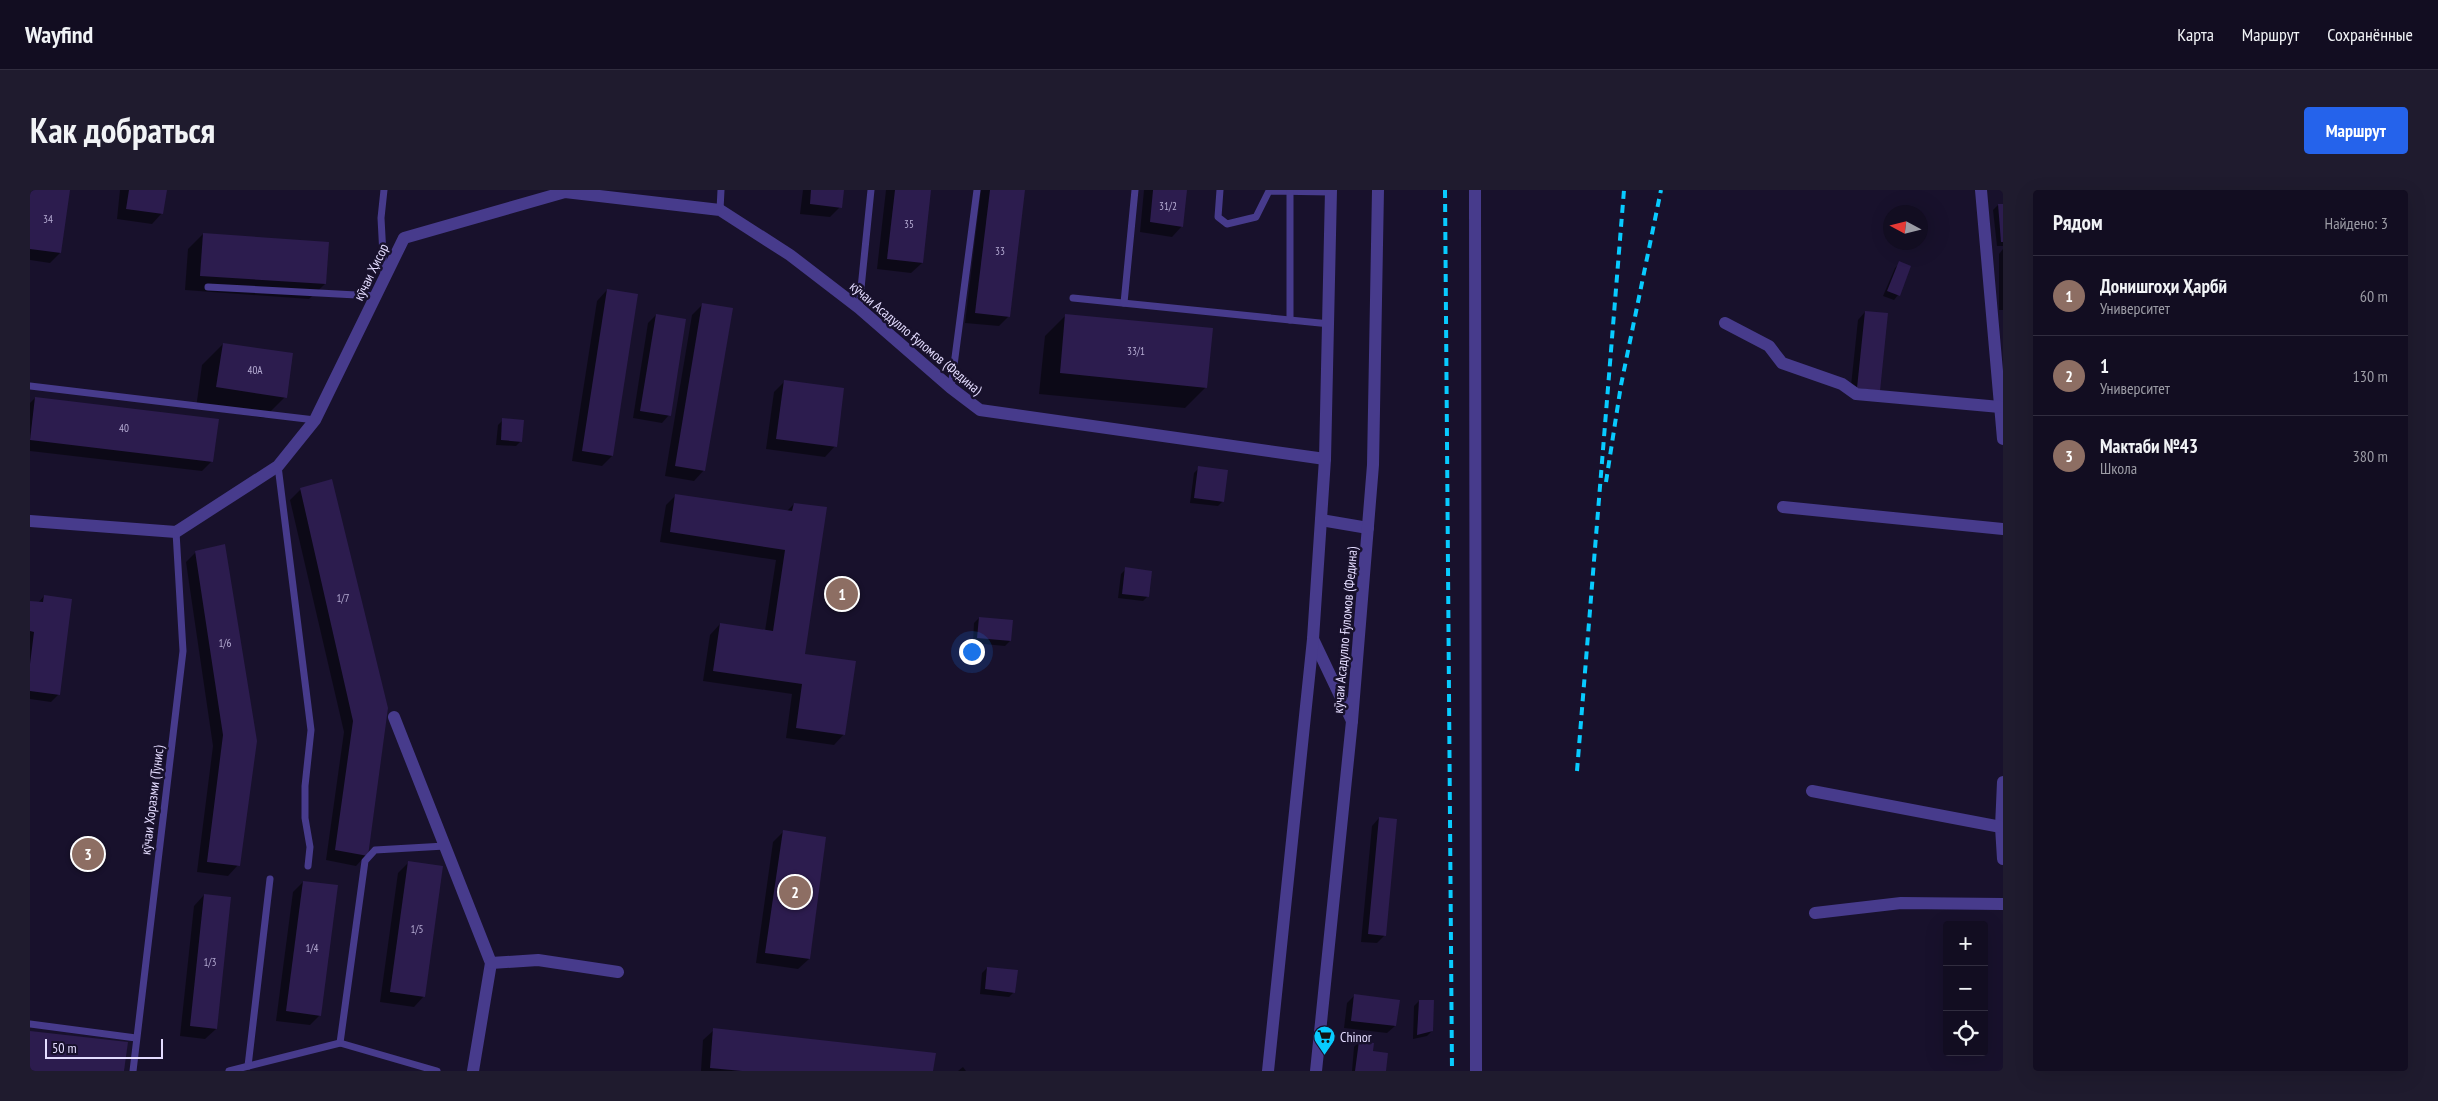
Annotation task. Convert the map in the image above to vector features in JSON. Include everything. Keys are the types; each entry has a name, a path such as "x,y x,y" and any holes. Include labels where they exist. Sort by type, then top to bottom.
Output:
{"street":[{"name":"кӯчаи Асадулло Ғуломов (Федина)","path":"1316,1071 1352,721 1373,465 1378,190"},
{"path":"1475,190 1476,1071"},
{"path":"1981,190 2003,439"},
{"path":"1268,1071 1313,639 1326,458 1331,191"},
{"name":"кӯчаи Ҳисор","path":"176,532 278,466 315,420 404,238 565,192 720,210"},
{"name":"кӯчаи Асадулло Ғуломов (Федина)","path":"720,210 790,255 859,308 951,388 980,410 1326,458"},
{"path":"1725,323 1769,346 1782,363 1842,384 1856,394 2000,407"},
{"path":"1783,508 2003,529"},
{"path":"1321,520 1368,528"},
{"path":"30,521 176,532"},
{"path":"1313,639 1352,721"},
{"path":"394,717 491,963 473,1071"},
{"path":"2003,782 2001,827 2003,859"},
{"path":"1812,791 2001,827"},
{"path":"1815,913 1901,903 2003,904"},
{"path":"491,963 538,960 618,972"}],"lane":[{"path":"384,190 380,218 384,279"},
{"path":"720,210 721,190"},
{"path":"859,308 871,190"},
{"path":"951,388 977,190"},
{"path":"1124,303 1135,190"},
{"path":"1220,190 1218,217 1227,224 1256,217 1269,191 1331,191"},
{"path":"1290,190 1290,320"},
{"path":"208,287 376,296"},
{"path":"1073,298 1330,324"},
{"path":"30,386 315,420"},
{"path":"278,466 311,730 305,786 305,818 310,847 308,866"},
{"name":"кӯчаи Хоразми (Тунис)","path":"133,1071 183,651 176,532"},
{"path":"340,1043 365,861 375,850 445,846"},
{"path":"248,1066 270,879"},
{"path":"30,1024 136,1038"},
{"path":"229,1071 340,1043 437,1071"}],"building":[{"path":"30,190 70,190 61,253 30,249"},
{"path":"129,190 167,190 163,214 126,209"},
{"path":"811,190 844,190 842,208 810,204"},
{"path":"895,190 931,190 923,263 887,259"},
{"path":"990,190 1025,190 1010,317 975,313"},
{"path":"1153,190 1187,190 1183,227 1150,222"},
{"path":"1998,204 2003,204 2003,242 2001,242"},
{"path":"203,233 329,242 326,284 200,276"},
{"path":"1899,261 1911,266 1900,296 1887,291"},
{"path":"607,289 638,294 613,456 582,451"},
{"path":"702,303 733,308 705,471 675,466"},
{"path":"1865,311 1888,313 1880,391 1857,388"},
{"path":"656,314 686,319 671,416 640,411"},
{"path":"1065,314 1213,328 1207,388 1060,373"},
{"path":"223,343 293,353 287,398 216,387"},
{"path":"784,380 844,388 837,447 776,439"},
{"path":"35,397 219,419 213,462 30,440"},
{"path":"502,418 524,420 522,442 501,440"},
{"path":"1198,466 1228,470 1224,502 1194,498"},
{"path":"332,479 388,708 368,856 335,850 353,721 300,488"},
{"path":"675,494 792,511 794,503 827,507 805,654 856,661 845,735 796,728 802,684 713,671 720,623 773,631 785,550 670,532"},
{"path":"225,544 257,741 240,866 207,862 223,735 195,551"},
{"path":"1125,567 1152,571 1149,597 1122,594"},
{"path":"44,595 72,599 60,695 30,691 30,664 34,632 30,631 30,601 43,602"},
{"path":"979,617 1013,620 1011,641 977,638"},
{"path":"1379,817 1397,819 1386,936 1368,934"},
{"path":"783,830 826,837 810,959 765,953"},
{"path":"408,861 443,866 425,997 390,992"},
{"path":"303,881 338,885 321,1016 286,1011"},
{"path":"204,894 231,897 217,1029 190,1026"},
{"path":"987,967 1018,970 1015,993 985,989"},
{"path":"1354,994 1400,1000 1396,1026 1351,1021"},
{"path":"1419,1000 1434,1000 1433,1031 1417,1035"},
{"path":"713,1028 936,1053 933,1071 742,1071 710,1068"},
{"path":"30,1031 128,1042 124,1071 30,1071"},
{"path":"1359,1041 1374,1043 1373,1051 1388,1053 1386,1071 1355,1071"}],"railway":[{"path":"1445,190 1452,1071"},
{"path":"1577,771 1624,190"},
{"path":"1606,482 1621,385 1661,190"}],"place":[{"name":"Донишгоҳи Ҳарбӣ","path":"842,594"},
{"name":"Мактаби №43","path":"88,854"},
{"name":"1","path":"795,892"},
{"name":"Chinor","path":"1324,1056"}]}
